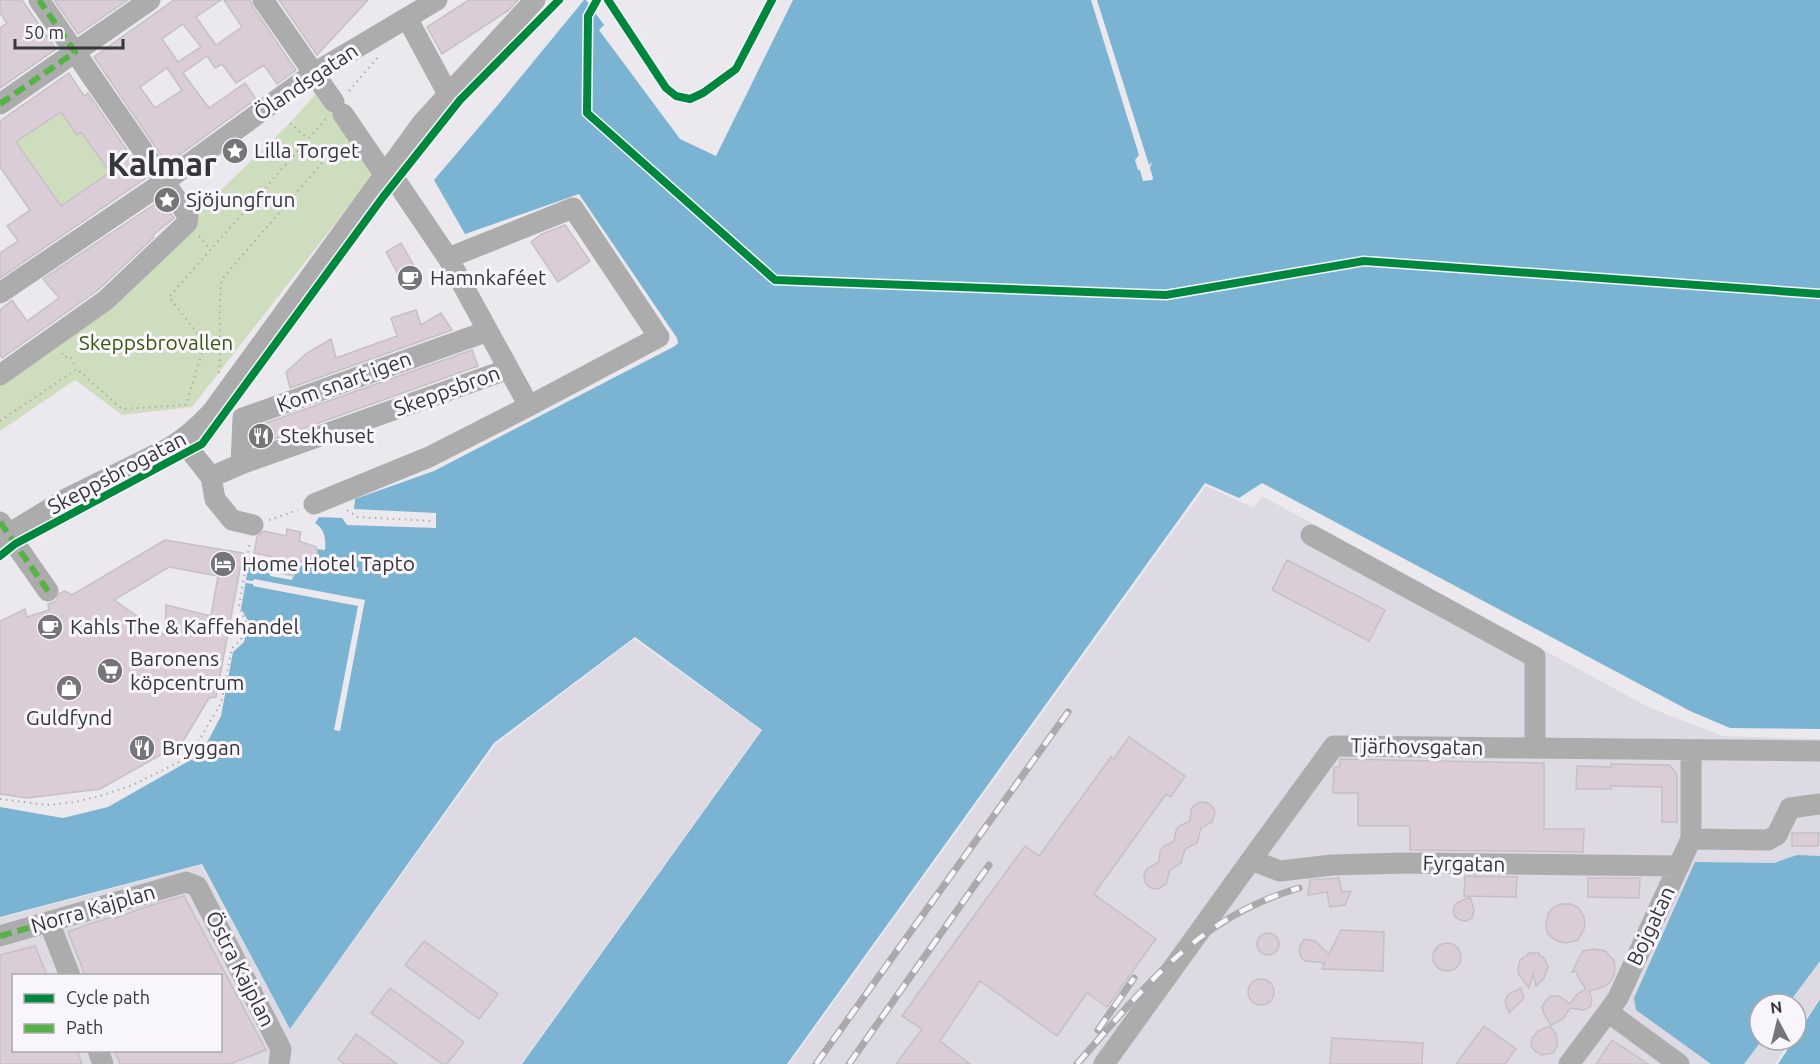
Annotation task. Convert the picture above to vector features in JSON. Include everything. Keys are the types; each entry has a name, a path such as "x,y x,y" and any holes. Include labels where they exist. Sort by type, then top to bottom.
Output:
{"street":[{"path":"0,375 106,300 187,223 188,216 39,0"},
{"path":"0,104 150,0"},
{"name":"Skeppsbron","path":"211,477 241,464 509,369 448,258 396,181 384,174 342,110 263,0"},
{"name":"Ölandsgatan","path":"0,293 164,182 314,73 437,0"},
{"name":"Skeppsbrogatan","path":"3,531 182,440 212,412 423,122 535,0"},
{"path":"407,18 448,94"},
{"path":"314,504 429,457 659,337 573,208 448,258"},
{"name":"Kom snart igen","path":"241,464 243,418 488,331"},
{"path":"509,369 529,406"},
{"path":"182,440 211,477 207,505 232,520 253,525"},
{"path":"3,531 48,591"},
{"path":"1311,535 1535,657 1535,748"},
{"name":"Tjärhovsgatan","path":"1104,1064 1334,746 1820,751"},
{"name":"Bojgatan","path":"1569,1064 1618,998 1691,839 1691,751"},
{"path":"1691,839 1768,840 1777,835 1790,808 1820,804"},
{"name":"Fyrgatan","path":"1251,860 1280,871 1406,863 1679,866"},
{"name":"Norra Kajplan","path":"0,936 186,882"},
{"name":"Östra Kajplan","path":"186,882 197,886 282,1049 283,1063"},
{"path":"49,922 69,974"},
{"path":"1608,1012 1679,1064"}],"path":[{"path":"219,365 218,300 222,279 384,50"},
{"path":"51,339 64,357 70,356 77,369 122,409 186,405 205,343 169,297 308,139 342,110"},
{"path":"290,123 308,139"},
{"path":"0,421 77,369"},
{"path":"0,799 47,805 75,802 134,785 189,757 221,703 232,648 241,640 246,621 239,607 253,525 314,504"},
{"path":"357,517 432,520"}],"shaded area":[{"path":"1206,486 1254,508 1262,496 1650,708 1723,736 1820,739 1820,998 1808,1016 1808,992 1748,992 1748,1052 1783,1052 1775,1064 789,1064"},
{"path":"634,639 761,730 521,1064 0,1064 0,918 201,865 290,1029 496,744"}],"green space":[{"name":"Skeppsbrovallen","path":"320,89 376,171 192,407 122,415 75,380 0,431 0,375 187,223 290,123"},
{"path":"61,112 81,132 110,172 61,206 16,142"}],"water":[{"path":"584,0 604,25 599,30 680,139 716,156 793,0 1820,0 1820,729 1730,728 1690,711 1262,483 1239,498 1205,483 787,1064 522,1064 762,730 635,637 494,743 290,1029 202,864 0,917 0,807 63,818 108,807 201,754 221,716 233,652 244,642 249,622 241,609 250,557 272,562 270,576 292,580 297,566 312,565 316,549 325,550 324,535 315,523 319,517 342,518 347,525 436,528 436,513 354,509 355,499 434,471 678,343 677,338 579,194 465,234 434,180"},
{"path":"1797,855 1820,856 1820,961 1797,992 1748,992 1748,1052 1753,1052 1744,1064 1711,1064 1636,1010 1634,998 1695,862 1774,863"},
{"path":"1820,999 1820,1064 1778,1064 1786,1052 1808,1052 1808,1018"}],"pier":[{"path":"1091,0 1097,0 1149,165 1152,162 1150,168 1152,180 1143,181 1140,170 1138,170 1135,160 1139,155"},
{"path":"254,579 365,600 340,731 334,730 358,606 246,583 246,580 253,581"}],"building":[{"path":"0,0 22,0 56,49 0,88 0,28 7,23 0,13"},
{"path":"54,0 128,0 78,34"},
{"path":"174,0 221,0 196,17 216,45 242,27 224,0 250,0 296,70 277,84 264,65 236,83 222,64 215,68 207,56 183,73 209,108 245,83 256,99 167,164 94,57","holes":["183,24 201,47 178,62 162,39","167,68 182,90 155,108 140,87"]},
{"path":"279,0 368,0 317,55"},
{"path":"469,0 518,0 509,10 442,54 427,27"},
{"path":"69,73 84,96 88,93 146,178 0,278 0,253 18,241 7,226 30,210 0,167 0,121","holes":["61,112 77,135 81,132 110,172 61,206 16,142"]},
{"path":"161,200 174,218 153,235 154,237 98,290 2,358 0,354 0,310 12,300 27,321 59,298 43,279"},
{"path":"565,225 590,261 558,282 531,242 542,234"},
{"path":"401,243 422,280 406,288 386,252"},
{"path":"416,310 421,325 441,313 452,330 290,388 286,372 307,353 331,339 336,358 397,336 391,318"},
{"path":"472,350 478,366 260,444 255,427"},
{"path":"287,529 301,532 299,541 316,547 318,555 313,561 297,560 294,576 272,571 274,557 254,553 257,537 264,531 286,536"},
{"name":"Baronens köpcentrum","path":"165,540 243,553 216,697 209,698 182,743 100,789 27,798 0,794 0,621 25,609 27,617 49,610 48,604 56,601 60,593 65,591 72,595","holes":["169,567 218,576 211,616 166,605 165,635 114,600"]},
{"path":"1287,560 1385,610 1369,641 1272,590"},
{"path":"1129,737 1185,776 1171,797 1166,794 1094,894 1156,939 1107,1007 1087,993 1057,1036 980,981 940,1041 970,1064 896,1064 922,1029 902,1016 939,964 1025,846 1039,856 1111,757 1114,759"},
{"path":"1340,759 1544,763 1544,829 1584,829 1583,852 1410,850 1410,826 1358,826 1358,793 1333,793 1334,768 1340,767"},
{"path":"1611,764 1669,765 1677,774 1677,822 1662,822 1662,787 1611,786 1611,789 1576,789 1577,766 1611,767"},
{"path":"1201,802 1213,807 1215,813 1212,822 1201,828 1197,843 1185,849 1181,863 1170,870 1166,884 1158,889 1151,888 1146,884 1145,872 1159,862 1160,851 1174,841 1179,826 1190,821 1191,810 1194,805"},
{"path":"1792,833 1819,833 1818,846 1792,846"},
{"path":"1465,876 1517,877 1516,897 1464,896"},
{"path":"1339,878 1342,892 1351,891 1345,905 1330,907 1327,892 1308,895 1310,880"},
{"path":"1588,878 1640,878 1639,898 1588,897"},
{"path":"184,896 266,1050 230,1064 120,1064 115,1052 222,1052 222,974 85,974 68,932"},
{"path":"1470,897 1474,910 1472,918 1466,921 1460,920 1455,917 1454,907 1457,903"},
{"path":"1561,904 1578,907 1583,915 1584,929 1578,940 1560,942 1547,932 1549,912"},
{"path":"1341,930 1384,932 1383,971 1322,969 1325,963 1305,961 1301,957 1299,951 1304,939 1315,941 1329,954"},
{"path":"1268,933 1278,940 1279,944 1272,954 1268,955 1258,948 1257,944 1264,934"},
{"path":"424,941 498,994 479,1019 405,965"},
{"path":"1447,943 1457,947 1461,957 1457,967 1447,971 1437,967 1433,957 1437,947"},
{"path":"35,946 47,974 12,974 12,1052 78,1052 82,1064 0,1064 0,955"},
{"path":"1595,949 1605,951 1614,960 1614,975 1611,981 1604,987 1589,991 1592,1000 1590,1007 1584,1010 1570,1008 1563,1019 1551,1025 1542,1007 1550,996 1559,996 1570,1004 1577,994 1586,989 1576,971 1572,972 1583,951"},
{"path":"1528,953 1539,953 1548,967 1544,978 1536,986 1533,974 1529,988 1519,975 1518,969 1520,960"},
{"path":"1261,979 1270,983 1274,992 1270,1001 1261,1005 1252,1001 1248,992 1252,983"},
{"path":"390,988 464,1042 447,1064 442,1064 371,1013"},
{"path":"1521,988 1524,998 1509,1013 1506,998"},
{"path":"1484,1026 1516,1049 1505,1064 1456,1064"},
{"path":"1550,1026 1557,1036 1557,1046 1553,1053 1541,1055 1531,1046 1532,1038 1538,1031"},
{"path":"356,1034 397,1064 344,1064 338,1059"},
{"path":"1332,1038 1423,1043 1422,1064 1330,1064"},
{"path":"1612,1040 1648,1064 1596,1064"}],"ferry route":[{"path":"588,16 587,113 775,280 1166,295 1364,261 1820,294"}],"railway":[{"path":"816,1064 1068,712"},
{"path":"849,1064 989,865"},
{"path":"1077,1064 1150,982 1201,937 1230,917 1263,901 1299,888"},
{"path":"1098,1030 1134,978"}],"marked path":[{"path":"0,104 75,52 39,0"},
{"path":"0,522 48,591"},
{"path":"0,936 49,922"}],"cycle path":[{"path":"0,556 15,544 202,444 383,197 460,100 559,0"},
{"path":"597,0 588,16 587,113 775,280 1166,295 1364,261 1820,294"},
{"path":"608,0 666,88 676,96 690,99 703,93 736,69 772,0"}],"place":[{"name":"Lilla Torget","path":"235,151"},
{"name":"Sjöjungfrun","path":"167,200"},
{"name":"Hamnkaféet","path":"410,278"},
{"name":"Stekhuset","path":"261,436"},
{"name":"Home Hotel Tapto","path":"223,564"},
{"name":"Kahls The & Kaffehandel","path":"50,627"},
{"name":"Baronens köpcentrum","path":"110,671"},
{"name":"Guldfynd","path":"69,688"},
{"name":"Bryggan","path":"142,748"}],"district":[{"name":"Kalmar","path":"162,164"}]}
